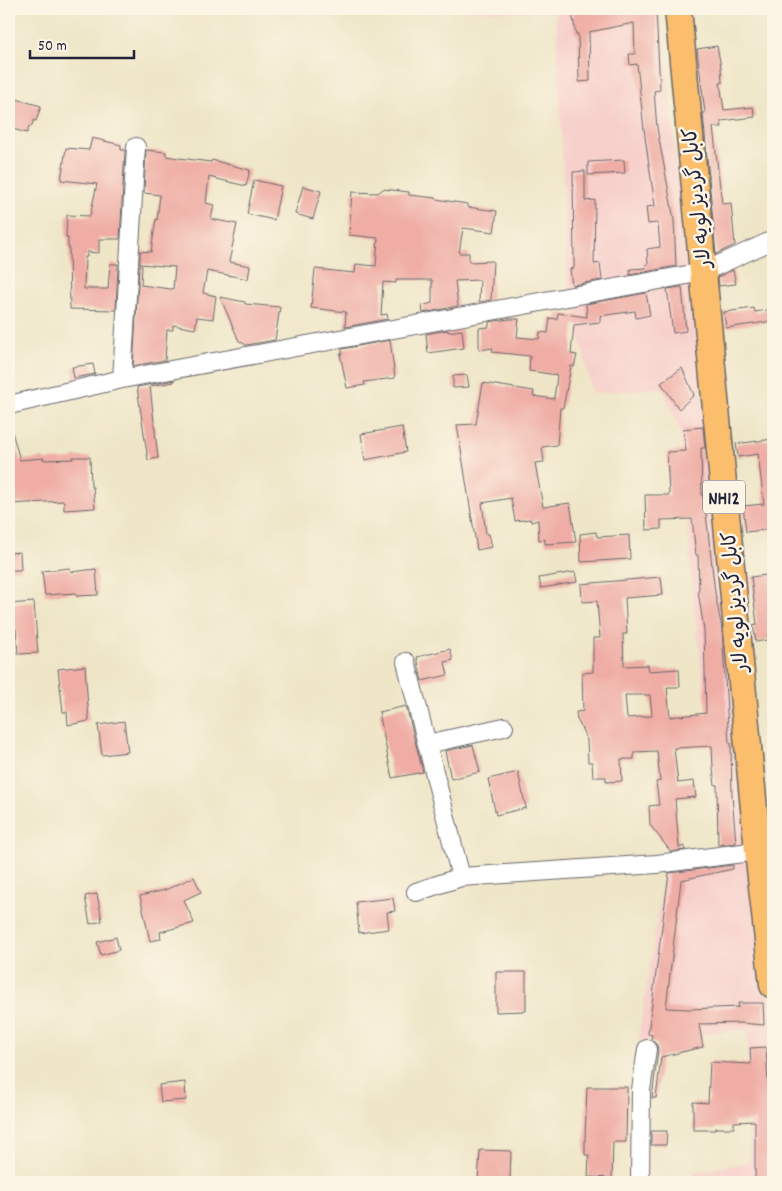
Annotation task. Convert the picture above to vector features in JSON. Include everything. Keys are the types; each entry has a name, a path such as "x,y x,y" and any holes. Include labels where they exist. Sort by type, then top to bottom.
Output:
{"highway":[{"name":"کابل گردیز لویه لار","path":"678,9 758,851 773,985"}],"street":[{"path":"122,378 136,147"},
{"path":"9,406 122,378 703,272 773,240"},
{"path":"406,662 461,877"},
{"path":"427,744 504,727"},
{"path":"416,892 461,877 657,864 758,851"},
{"path":"640,1182 641,1090 647,1049"}],"shaded area":[{"path":"471,9 659,9 683,211 754,874 773,1022 773,1182 693,1182 694,1172 750,1162 747,1029 638,1042 666,862 722,850 693,597 680,431 662,388 592,393 567,279 556,12 470,11"}],"building":[{"path":"571,9 656,9 660,90 654,91 657,128 674,220 676,266 630,275 630,269 646,268 645,265 648,264 647,249 660,247 658,223 648,224 646,207 655,206 637,64 630,65 629,54 635,54 634,23 589,32 590,81 579,82 578,34 576,34"},
{"path":"717,46 721,67 722,83 720,83 724,110 753,107 755,117 721,121 722,127 713,127 722,204 731,203 735,245 716,254 703,113 705,113 697,49"},
{"path":"9,97 41,106 36,121 34,120 31,127 29,126 27,133 9,128"},
{"path":"92,138 121,145 121,150 125,150 120,239 99,239 99,253 87,252 87,257 85,257 84,289 108,289 110,264 118,264 116,310 70,309 69,247 68,238 66,237 67,215 90,216 97,184 61,180 66,148 89,150"},
{"path":"146,150 166,152 166,156 179,158 211,162 212,160 250,170 246,186 209,177 206,203 214,205 211,219 237,224 229,262 250,266 248,279 207,271 203,293 216,296 213,319 197,317 195,329 173,325 173,330 167,330 165,360 133,366 139,266 142,266 141,285 170,289 173,289 175,267 140,264 140,251 151,252 160,195 144,193"},
{"path":"624,160 625,173 588,175 588,162"},
{"path":"585,171 585,201 595,200 594,264 600,263 602,280 572,285 570,269 574,268 573,172"},
{"path":"254,180 281,186 274,220 247,214"},
{"path":"303,186 321,191 313,219 295,214"},
{"path":"383,189 409,192 409,195 436,198 467,204 467,207 497,211 494,232 463,228 459,253 469,253 469,262 493,261 491,300 479,302 480,280 455,281 458,306 423,313 422,306 432,303 432,280 396,280 396,283 383,282 381,315 387,314 388,319 345,327 346,312 311,308 315,269 355,273 356,264 376,266 378,238 349,235 352,192 378,193"},
{"path":"733,270 736,284 719,286 718,277"},
{"path":"682,287 686,331 673,333 667,289"},
{"path":"646,293 650,315 636,318 635,311 600,316 600,322 574,325 571,354 577,355 574,367 571,366 563,408 560,408 557,445 542,447 544,462 535,463 543,507 570,503 576,542 545,544 545,539 539,540 538,520 531,522 530,519 515,521 511,498 482,503 486,534 489,534 492,547 477,550 457,425 476,424 483,383 534,391 533,396 554,399 557,375 529,371 530,356 492,352 493,348 479,350 479,328 489,327 489,322 519,319 517,337 539,339 540,332 548,333 550,318 557,319 558,313 587,317 586,304"},
{"path":"220,297 245,302 245,304 280,307 275,340 246,345 239,341"},
{"path":"754,308 755,312 773,309 773,321 726,328 724,312"},
{"path":"448,330 448,332 462,330 464,348 428,353 426,334"},
{"path":"390,340 395,378 364,382 365,385 347,388 340,354 342,354 342,349"},
{"path":"93,364 95,374 74,378 72,367"},
{"path":"682,368 694,395 679,409 661,383"},
{"path":"467,375 469,387 453,388 453,376"},
{"path":"174,380 174,382 150,386 158,458 148,460 137,387"},
{"path":"402,427 406,452 365,460 361,434"},
{"path":"703,427 705,448 701,448 702,496 704,496 715,592 722,630 729,743 731,743 732,796 736,843 718,845 717,785 715,785 712,746 674,748 678,783 694,781 696,797 675,799 679,848 684,846 685,850 671,852 650,825 649,806 659,805 656,782 660,781 657,751 634,752 634,759 621,759 622,781 606,782 606,777 593,777 592,762 588,762 587,740 577,719 576,712 583,711 582,673 593,672 593,638 600,638 597,601 582,602 581,584 661,577 663,595 625,598 627,634 623,634 624,666 648,665 649,671 679,669 680,687 667,687 670,717 706,713 704,630 698,591 698,555 696,555 692,519 661,520 661,529 646,530 645,495 669,495 667,452 686,451 683,429","holes":["625,695 650,695 652,716 627,718"]},
{"path":"9,432 12,432 20,460 90,457 91,487 93,487 95,508 64,510 64,501 9,504"},
{"path":"773,439 773,529 746,532 743,506 764,504 758,454 738,457 736,444"},
{"path":"596,532 597,537 629,535 630,559 581,562 580,534"},
{"path":"20,552 21,570 9,570 9,553"},
{"path":"70,568 71,572 96,569 98,595 76,596 76,593 45,595 42,571"},
{"path":"575,572 577,582 541,588 539,578"},
{"path":"773,574 773,639 756,642 753,625 757,624 751,577"},
{"path":"34,602 38,653 18,654 16,629 10,629 9,604"},
{"path":"450,649 453,660 445,662 448,675 422,681 417,657"},
{"path":"85,666 89,721 68,725 67,712 63,712 58,669"},
{"path":"406,706 423,772 392,778 379,712"},
{"path":"124,721 128,752 102,755 98,725"},
{"path":"473,745 480,772 451,779 445,751"},
{"path":"518,772 526,808 496,815 488,779"},
{"path":"733,865 733,869 681,880 666,1008 739,1007 738,1003 763,1003 764,1025 740,1023 699,1024 703,1047 661,1057 656,1098 652,1098 658,1050 657,1045 651,1040 652,1035 648,1034 669,873"},
{"path":"194,877 201,892 184,900 194,923 160,932 161,939 150,941 140,896 165,890"},
{"path":"97,894 102,921 90,924 85,896"},
{"path":"393,898 395,911 387,912 389,929 359,933 356,902"},
{"path":"116,937 119,950 101,955 97,942"},
{"path":"496,972 526,972 526,1011 496,1012"},
{"path":"766,1047 769,1103 773,1103 771,1182 755,1182 755,1121 734,1122 734,1128 693,1130 693,1102 708,1103 710,1062 751,1064 750,1048"},
{"path":"185,1082 186,1100 161,1102 159,1085"},
{"path":"587,1087 627,1087 626,1142 613,1142 612,1178 588,1177 589,1155 585,1155"},
{"path":"651,1131 667,1131 666,1145 651,1145"},
{"path":"480,1150 511,1151 510,1179 503,1178 502,1182 478,1182"}]}
